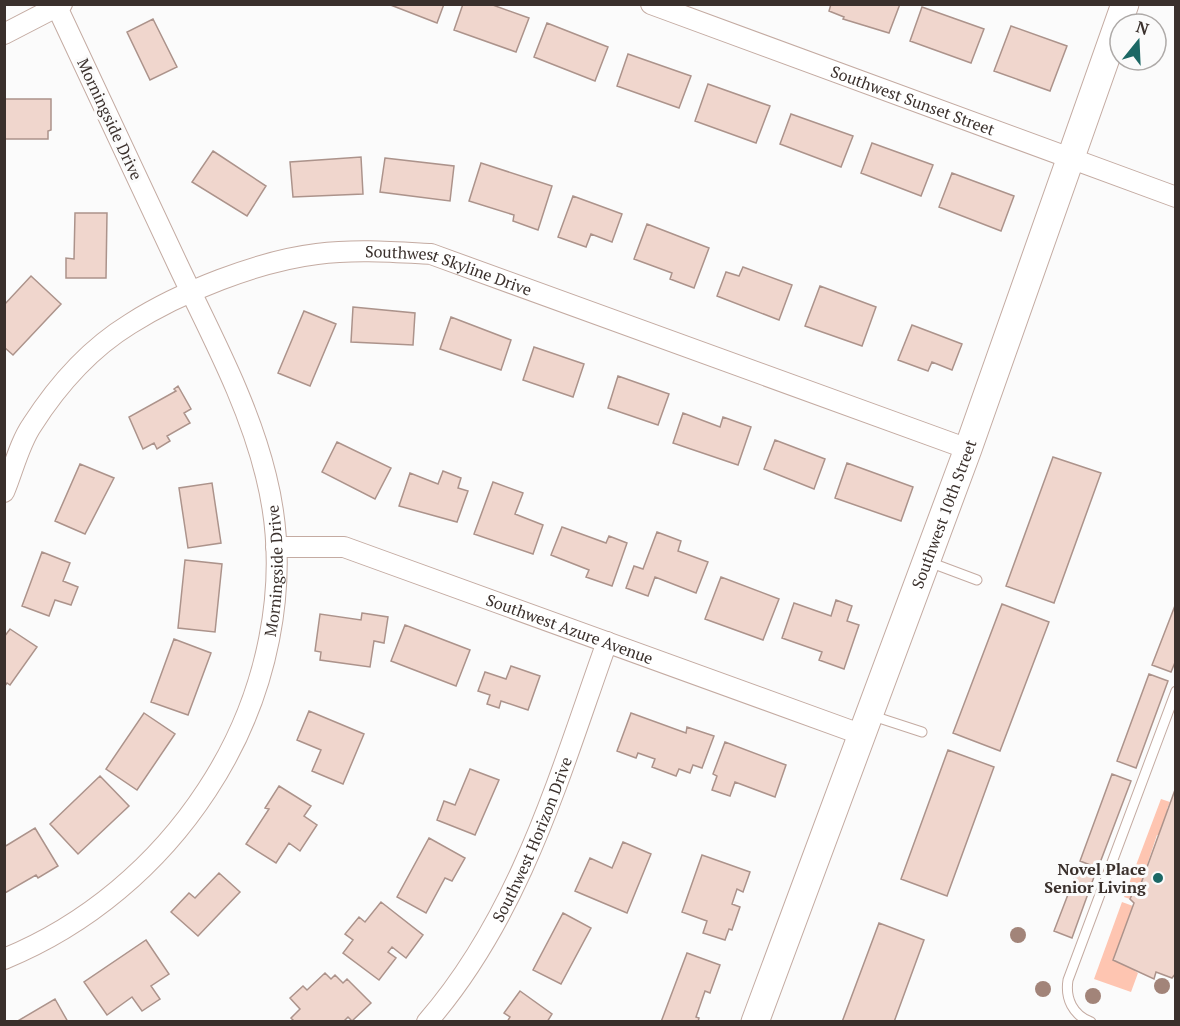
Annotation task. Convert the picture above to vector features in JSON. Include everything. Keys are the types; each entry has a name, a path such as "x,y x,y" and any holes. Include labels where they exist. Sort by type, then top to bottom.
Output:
{"street":[{"name":"Southwest Sunset Street","path":"651,4 1176,196"},
{"name":"Southwest 10th Street","path":"755,1022 968,449 1125,4"},
{"path":"4,34 60,6"},
{"name":"Morningside Drive","path":"4,959 38,946 117,892 159,853 198,804 223,766 247,716 265,661 275,612 276,548 266,476 255,439 240,397 60,6"},
{"name":"Southwest Skyline Drive","path":"4,492 30,427 58,388 90,355 130,324 191,293 263,265 318,254 377,251 431,254 968,449"},
{"name":"Southwest Azure Avenue","path":"276,548 310,545 344,547 607,642 864,724"},
{"name":"Southwest Horizon Drive","path":"428,1022 473,959 506,905 535,844 607,642"}],"lane":[{"path":"926,561 977,580"},
{"path":"1091,1022 1077,1013 1072,1006 1067,988 1068,980 1176,692"},
{"path":"864,724 921,732"}],"shaded area":[{"path":"1161,799 1170,802 1160,835 1157,835 1139,889 1135,888 1130,899 1124,897"},
{"path":"1122,902 1133,906 1113,960 1135,968 1138,973 1131,992 1094,979"}],"building":[{"path":"388,4 444,4 437,23"},
{"path":"463,4 490,4 529,18 516,52 454,30"},
{"path":"831,4 900,4 889,33 843,19 844,17 829,11"},
{"path":"922,7 984,29 971,63 910,41"},
{"path":"153,19 177,67 150,80 127,32"},
{"path":"547,23 608,47 595,81 534,57"},
{"path":"1011,26 1067,46 1050,91 994,71"},
{"path":"628,54 691,76 679,108 617,86"},
{"path":"708,84 770,106 756,143 695,121"},
{"path":"4,99 51,99 51,130 48,131 48,139 5,139"},
{"path":"791,114 853,136 841,167 780,144"},
{"path":"872,143 933,165 921,196 861,173"},
{"path":"213,151 266,186 247,216 192,182"},
{"path":"361,157 363,194 293,197 290,162"},
{"path":"385,158 454,166 450,201 380,192"},
{"path":"481,163 552,186 538,230 513,221 514,215 469,201"},
{"path":"952,173 1014,196 1001,231 939,207"},
{"path":"573,196 622,214 612,242 591,234 586,247 558,237"},
{"path":"75,213 107,213 106,278 66,278 66,258 74,259"},
{"path":"647,224 709,248 694,288 670,279 672,273 634,259"},
{"path":"743,267 792,285 779,320 717,296 726,272 739,276"},
{"path":"31,276 61,304 13,355 4,347 4,305"},
{"path":"820,286 876,307 862,346 805,326"},
{"path":"353,307 415,313 413,345 351,342"},
{"path":"304,311 336,324 310,386 278,373"},
{"path":"451,317 511,340 501,370 440,349"},
{"path":"912,325 962,344 952,370 932,362 928,371 898,360"},
{"path":"534,347 584,364 573,397 523,380"},
{"path":"618,376 669,394 658,425 608,408"},
{"path":"178,386 191,409 184,413 190,423 167,436 170,441 157,449 154,443 143,449 129,417 176,391 174,389"},
{"path":"683,413 720,427 723,417 751,427 738,465 673,443"},
{"path":"775,440 825,459 814,489 764,469"},
{"path":"337,442 391,468 375,499 322,472"},
{"path":"1053,457 1101,473 1054,603 1006,586"},
{"path":"847,463 913,487 901,521 835,498"},
{"path":"80,464 114,478 85,534 55,521"},
{"path":"443,471 461,478 458,488 468,491 457,522 399,506 410,473 438,484"},
{"path":"493,482 523,493 515,514 543,525 533,554 474,534"},
{"path":"212,483 221,543 188,548 179,488"},
{"path":"562,527 606,543 609,536 627,543 612,586 586,577 589,570 551,555"},
{"path":"657,532 681,541 678,551 708,562 696,593 655,577 648,596 626,588 634,566 643,569"},
{"path":"42,552 70,563 63,581 78,587 71,605 55,600 49,616 22,606"},
{"path":"185,560 222,564 215,632 178,628"},
{"path":"721,577 779,599 763,640 705,619"},
{"path":"836,600 852,606 847,621 859,625 844,669 819,660 822,652 782,638 794,603 831,616"},
{"path":"1176,603 1176,660 1171,672 1152,665"},
{"path":"1002,604 1049,622 1000,751 953,733"},
{"path":"362,613 388,617 384,643 374,641 370,667 320,660 321,652 315,651 320,614 361,620"},
{"path":"405,625 470,650 456,686 391,661"},
{"path":"10,629 37,647 10,685 7,683 4,687 4,637"},
{"path":"174,639 211,653 188,715 151,702"},
{"path":"511,666 540,676 528,710 501,701 499,708 487,704 490,695 478,691 485,672 506,679"},
{"path":"1149,674 1168,681 1136,768 1117,761"},
{"path":"309,711 364,734 343,784 312,771 321,750 297,740"},
{"path":"144,713 175,734 137,790 106,769"},
{"path":"631,713 686,733 687,727 714,736 702,768 693,765 690,773 679,769 676,776 652,767 655,759 638,753 636,758 617,751"},
{"path":"725,742 786,765 775,797 735,782 730,796 712,790 717,776 713,774"},
{"path":"948,750 994,767 947,896 901,879"},
{"path":"470,769 499,780 475,835 437,820 444,801 455,805"},
{"path":"1112,774 1131,781 1098,868 1080,861"},
{"path":"100,776 129,806 78,854 50,824"},
{"path":"279,786 311,806 304,816 317,825 300,851 289,843 276,863 246,844 269,809 265,808"},
{"name":"Novel Place Senior Living","path":"1176,787 1176,973 1172,978 1156,972 1154,979 1113,960 1134,903 1130,899 1135,888 1139,889"},
{"path":"35,828 58,866 38,878 36,875 5,893 4,847"},
{"path":"429,838 465,858 452,881 445,878 426,913 397,897"},
{"path":"623,842 651,854 627,913 575,891 590,858 612,868"},
{"path":"702,855 750,872 743,892 737,889 732,904 740,907 732,930 729,929 725,940 703,933 707,921 682,912"},
{"path":"1077,871 1094,877 1072,938 1054,931"},
{"path":"219,873 240,892 198,936 171,912 189,893 195,898"},
{"path":"381,902 423,935 406,958 392,947 388,952 396,958 379,980 343,953 353,940 345,934 359,917 365,922"},
{"path":"563,913 591,928 561,984 533,970"},
{"path":"879,923 924,940 894,1022 842,1022"},
{"path":"146,940 169,974 151,986 160,999 142,1011 132,997 107,1015 84,982"},
{"path":"687,953 720,965 710,993 705,991 696,1017 699,1018 698,1022 661,1022"},
{"path":"325,973 331,979 335,975 343,983 347,979 371,1003 352,1021 348,1017 343,1022 295,1022 291,1018 300,1009 290,998 303,986 307,990"},
{"path":"520,991 552,1014 547,1022 507,1022 510,1017 504,1013"},
{"path":"55,999 68,1022 16,1022"}],"place":[{"name":"Novel Place Senior Living","path":"1158,878"}]}
